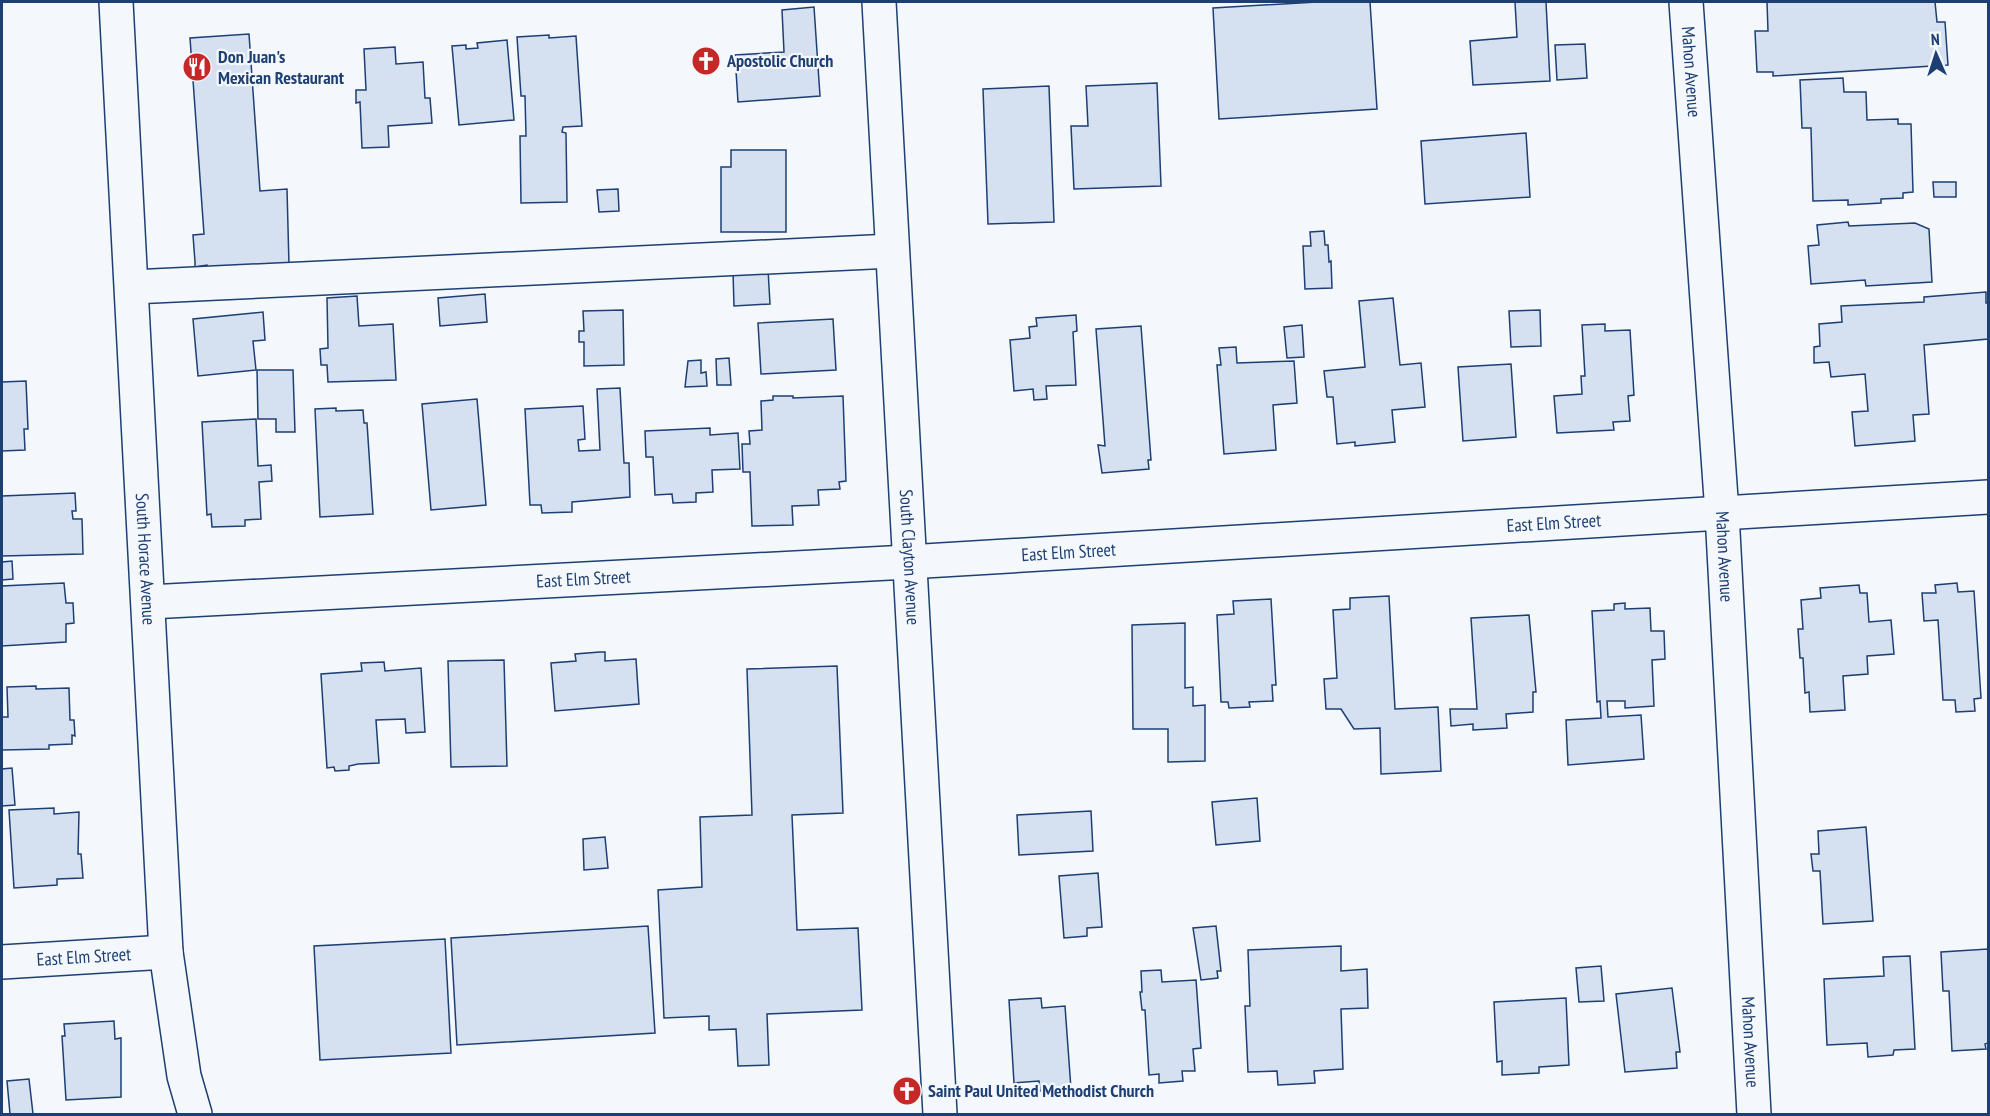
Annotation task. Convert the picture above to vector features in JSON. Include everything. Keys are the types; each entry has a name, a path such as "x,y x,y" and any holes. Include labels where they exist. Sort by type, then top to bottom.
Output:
{"street":[{"name":"South Horace Avenue","path":"116,2 166,952 184,1076 195,1114"},
{"name":"South Clayton Avenue","path":"879,2 940,1114"},
{"name":"Mahon Avenue","path":"1686,2 1722,513 1754,1114"},
{"path":"132,287 892,251"},
{"name":"East Elm Street","path":"149,602 908,562 1989,497"},
{"name":"East Elm Street","path":"2,962 166,952"}],"building":[{"path":"1317,2 1370,2 1377,109 1219,119 1213,8"},
{"path":"1515,2 1546,2 1550,81 1473,85 1470,41 1517,37"},
{"path":"1767,2 1935,2 1937,22 1945,22 1948,65 1773,76 1773,72 1757,72 1755,31 1768,31"},
{"path":"814,7 820,96 738,102 735,55 784,52 782,10"},
{"path":"249,34 260,191 287,189 289,265 208,270 207,265 195,267 193,235 204,234 190,38"},
{"path":"549,35 549,38 576,36 582,126 563,127 562,132 566,133 567,202 521,203 520,136 526,136 525,96 521,96 517,37"},
{"path":"507,40 514,120 459,125 452,46 466,45 466,49 478,48 477,43"},
{"path":"1585,44 1587,78 1557,80 1555,45"},
{"path":"395,47 396,64 423,62 425,98 430,98 432,123 388,126 389,147 362,148 360,102 356,103 356,90 366,90 364,49"},
{"path":"1843,78 1844,92 1866,92 1867,120 1898,119 1898,124 1911,124 1913,192 1903,193 1903,198 1881,199 1881,203 1848,205 1848,200 1813,201 1811,128 1802,128 1800,80"},
{"path":"1157,83 1161,186 1074,189 1071,126 1088,126 1086,86"},
{"path":"1049,86 1054,222 988,224 983,89"},
{"path":"1526,133 1530,197 1425,204 1421,141"},
{"path":"731,150 786,150 786,232 721,232 721,167 731,167"},
{"path":"1933,182 1956,182 1956,197 1934,197"},
{"path":"618,189 619,211 599,212 597,190"},
{"path":"1848,222 1849,226 1915,223 1929,229 1932,282 1866,286 1865,280 1811,284 1808,246 1819,245 1817,225"},
{"path":"1324,231 1329,262 1331,261 1332,288 1305,289 1303,246 1311,246 1310,232"},
{"path":"768,269 770,304 734,306 733,272"},
{"path":"1986,292 1988,339 1924,345 1929,414 1913,415 1915,441 1855,446 1852,412 1868,411 1865,374 1831,377 1829,362 1814,363 1814,347 1820,346 1819,324 1842,322 1841,306 1924,302 1924,297"},
{"path":"485,294 487,322 440,326 438,298"},
{"path":"357,296 359,326 393,324 396,380 328,382 327,365 321,365 320,349 328,348 327,298"},
{"path":"1393,298 1400,365 1421,363 1425,407 1392,410 1395,442 1355,446 1355,442 1337,444 1333,397 1327,397 1324,371 1365,367 1359,301"},
{"path":"623,310 624,365 584,366 584,342 579,342 579,331 584,331 583,311"},
{"path":"1540,310 1541,346 1511,347 1509,311"},
{"path":"263,312 265,340 253,341 256,370 198,376 193,319"},
{"path":"1076,315 1077,331 1073,332 1076,385 1046,386 1047,399 1034,400 1033,389 1014,391 1010,340 1030,338 1029,327 1037,326 1036,318"},
{"path":"833,319 836,370 761,374 758,323"},
{"path":"1605,324 1605,331 1630,330 1634,395 1628,396 1630,421 1613,422 1614,430 1557,433 1554,396 1582,394 1581,376 1585,376 1582,325"},
{"path":"1302,325 1304,357 1287,358 1284,327"},
{"path":"1141,326 1151,460 1148,460 1149,469 1102,473 1098,445 1105,446 1096,329"},
{"path":"1236,347 1237,363 1294,361 1297,403 1273,405 1276,450 1224,454 1217,365 1221,365 1219,348"},
{"path":"729,358 731,385 717,385 716,359"},
{"path":"701,360 701,373 706,372 707,386 685,387 688,361"},
{"path":"1511,364 1516,437 1463,441 1458,367"},
{"path":"257,370 293,370 295,432 276,432 276,419 258,419"},
{"path":"26,381 28,429 24,429 25,450 2,451 2,382"},
{"path":"620,388 624,463 629,463 630,497 572,502 572,512 542,513 541,505 530,505 525,409 583,406 585,439 578,440 579,451 600,450 597,389"},
{"path":"773,396 793,396 793,398 843,396 846,481 839,482 840,489 818,490 819,505 792,506 793,525 752,526 750,472 743,472 742,444 750,444 749,431 762,430 761,401 773,400"},
{"path":"477,399 486,505 431,510 422,404"},
{"path":"336,408 336,411 363,410 364,423 367,423 373,514 320,517 315,409"},
{"path":"256,419 258,466 271,465 272,481 259,482 261,519 245,520 245,526 212,527 211,514 207,515 202,422"},
{"path":"710,428 710,435 738,433 740,469 712,470 713,492 696,493 696,502 673,503 672,494 655,495 653,457 646,457 645,431"},
{"path":"75,493 76,511 72,511 73,519 82,519 83,554 2,556 2,496"},
{"path":"12,561 13,579 2,580 2,562"},
{"path":"64,583 66,603 73,603 74,623 66,624 66,642 2,646 2,586"},
{"path":"1957,583 1958,592 1974,591 1981,698 1974,699 1975,711 1956,712 1955,700 1943,700 1938,620 1924,621 1922,593 1936,593 1935,585"},
{"path":"1859,585 1860,593 1867,593 1869,622 1891,620 1894,654 1867,656 1868,674 1843,676 1845,710 1810,712 1809,692 1805,693 1803,658 1800,658 1798,629 1803,629 1801,600 1821,598 1820,588"},
{"path":"1389,596 1395,709 1438,707 1441,771 1381,774 1380,728 1354,729 1341,709 1326,709 1324,679 1337,678 1333,610 1350,609 1350,598"},
{"path":"1271,599 1276,685 1272,685 1273,701 1249,702 1250,707 1229,708 1228,702 1221,702 1217,615 1234,614 1233,601"},
{"path":"1625,603 1625,609 1650,608 1651,631 1664,631 1665,659 1652,660 1654,706 1625,708 1625,701 1607,701 1608,717 1641,715 1644,759 1568,765 1566,720 1601,718 1600,701 1597,702 1592,611 1614,610 1614,604"},
{"path":"1529,615 1536,692 1533,692 1533,712 1506,714 1507,728 1473,730 1473,724 1451,726 1450,709 1477,709 1471,618"},
{"path":"1185,623 1185,688 1193,687 1193,706 1205,705 1205,761 1168,762 1168,729 1133,729 1132,625"},
{"path":"605,652 605,661 636,659 639,704 555,711 551,663 576,661 575,654"},
{"path":"504,660 507,766 451,767 448,661"},
{"path":"384,662 385,671 421,668 425,732 406,733 405,719 376,720 379,763 349,766 349,770 335,771 334,767 327,768 321,674 362,671 361,663"},
{"path":"837,666 843,813 792,815 797,930 858,928 862,1010 767,1014 769,1065 738,1066 736,1029 709,1030 709,1016 664,1018 658,890 702,887 700,817 752,815 747,669"},
{"path":"36,686 36,689 69,688 70,720 74,720 75,736 72,735 72,744 49,745 49,749 2,750 2,717 8,717 7,687"},
{"path":"12,768 15,805 2,806 2,769"},
{"path":"1257,798 1260,841 1216,845 1212,802"},
{"path":"54,808 54,814 79,812 78,854 81,854 83,878 57,879 57,885 14,888 9,810"},
{"path":"1091,811 1093,851 1019,855 1017,815"},
{"path":"1866,827 1873,921 1823,924 1820,871 1813,871 1811,854 1819,854 1818,831"},
{"path":"605,837 608,868 584,870 583,839"},
{"path":"1098,873 1102,927 1087,928 1087,936 1064,938 1059,876"},
{"path":"648,926 655,1033 457,1045 451,938"},
{"path":"1216,926 1221,971 1217,971 1218,978 1201,980 1193,928"},
{"path":"445,939 451,1053 320,1060 314,946"},
{"path":"1341,946 1341,971 1367,969 1368,1008 1341,1009 1343,1069 1314,1071 1315,1083 1278,1085 1277,1071 1248,1072 1245,1006 1250,1006 1248,950"},
{"path":"1988,949 1988,1043 1985,1044 1986,1049 1952,1051 1949,991 1943,991 1941,952"},
{"path":"1910,956 1915,1049 1894,1050 1893,1055 1868,1057 1867,1043 1827,1045 1824,979 1884,976 1883,957"},
{"path":"1601,966 1604,1001 1579,1002 1576,968"},
{"path":"1161,970 1162,982 1196,980 1201,1048 1193,1049 1195,1071 1182,1071 1183,1081 1159,1083 1159,1074 1149,1075 1145,1010 1142,1010 1140,992 1142,992 1141,971"},
{"path":"1672,988 1680,1052 1676,1052 1677,1068 1625,1072 1616,994"},
{"path":"1041,998 1042,1008 1065,1006 1071,1089 1040,1091 1039,1081 1014,1083 1009,1000"},
{"path":"1566,998 1569,1065 1539,1067 1539,1073 1502,1075 1502,1061 1497,1062 1494,1002"},
{"path":"114,1021 115,1039 121,1038 121,1097 66,1100 62,1036 65,1036 64,1024"},
{"path":"29,1079 33,1114 10,1114 7,1081"}],"place":[{"name":"Apostolic Church","path":"706,61"},
{"name":"Don Juan's Mexican Restaurant","path":"197,67"},
{"name":"Saint Paul United Methodist Church","path":"907,1091"}]}
